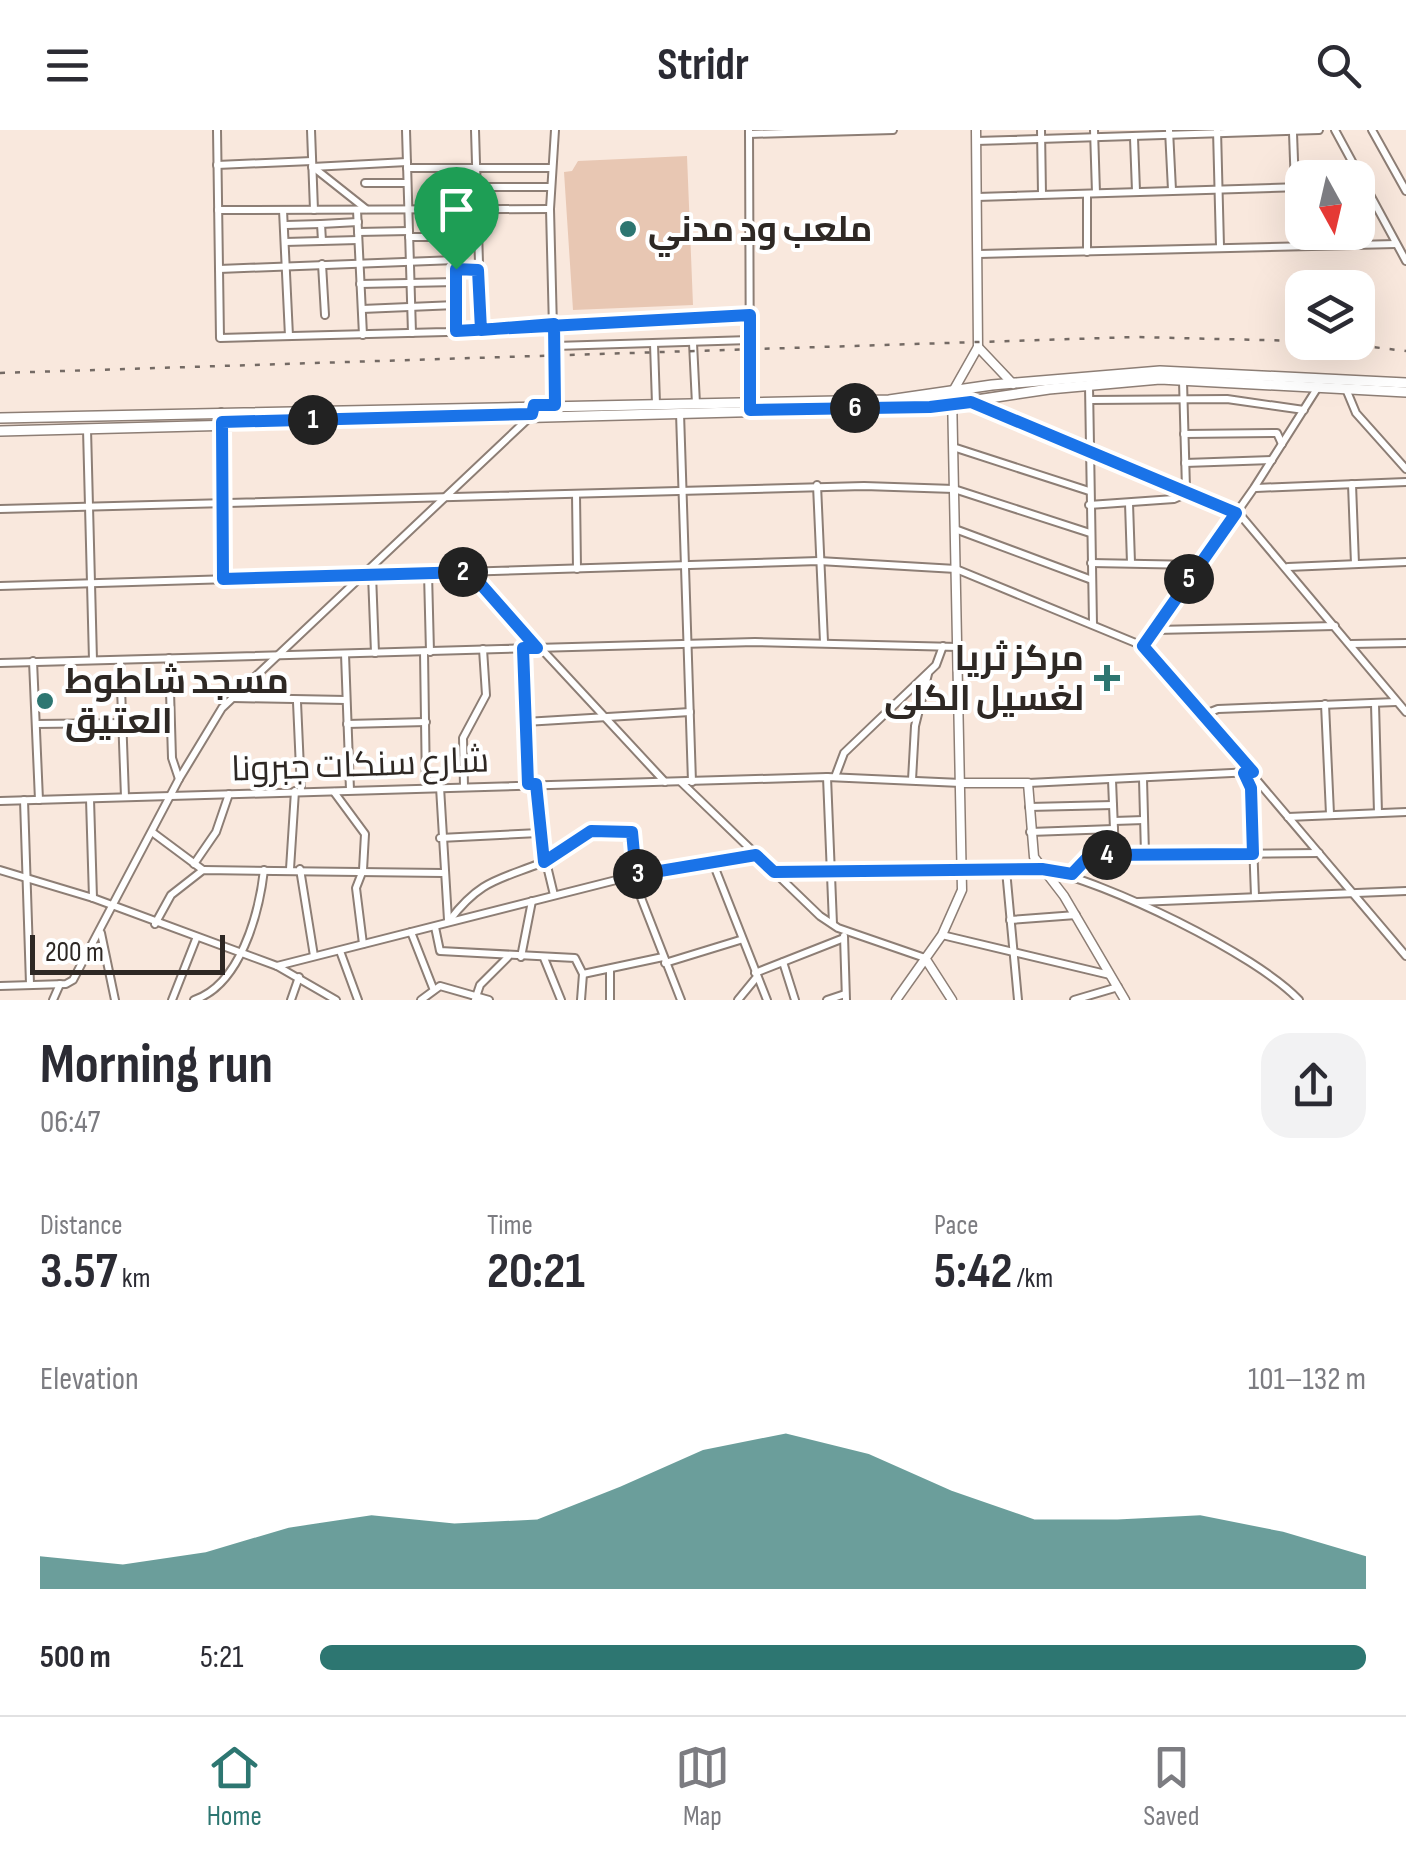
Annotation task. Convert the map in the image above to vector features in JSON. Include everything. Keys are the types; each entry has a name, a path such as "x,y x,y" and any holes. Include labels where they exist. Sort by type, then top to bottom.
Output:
{"main road":[{"path":"555,410 656,404 952,405 1061,384 1183,371 1406,383"},
{"path":"0,418 680,410 889,400 1013,384 1183,378 1406,392"},
{"path":"0,431 222,416"}],"street":[{"path":"217,130 220,338 412,333 750,315"},
{"path":"311,130 314,210"},
{"path":"406,130 412,333"},
{"path":"475,130 481,330"},
{"path":"555,130 550,187 555,410"},
{"path":"750,406 749,132 893,130"},
{"path":"896,1000 942,935 959,903 964,871 952,393 978,347 976,130"},
{"path":"1041,130 1042,194"},
{"path":"1094,130 1096,193"},
{"path":"976,141 1319,130"},
{"path":"1335,130 1349,160"},
{"path":"1372,130 1406,191"},
{"path":"1217,133 1220,246"},
{"path":"1294,133 1296,160"},
{"path":"1169,134 1172,190"},
{"path":"1134,138 1136,191"},
{"path":"312,164 367,210"},
{"path":"218,165 552,168"},
{"path":"365,182 407,183"},
{"path":"476,187 550,187"},
{"path":"977,197 1285,187"},
{"path":"1086,194 1087,252"},
{"path":"456,209 456,331"},
{"path":"218,210 550,209"},
{"path":"1375,209 1406,262"},
{"path":"283,210 288,336"},
{"path":"357,210 363,335"},
{"path":"286,225 358,222"},
{"path":"321,224 322,241"},
{"path":"284,242 409,234 456,237"},
{"path":"979,254 1285,244"},
{"path":"1375,244 1396,244"},
{"path":"219,270 359,261 456,264 478,270"},
{"path":"322,264 325,315"},
{"path":"360,284 456,282"},
{"path":"362,308 456,305"},
{"path":"555,346 750,340"},
{"path":"693,343 696,404"},
{"path":"654,344 656,404"},
{"path":"978,347 1013,384"},
{"path":"1183,378 1188,491"},
{"path":"1250,400 1251,381"},
{"path":"1088,384 1093,624"},
{"path":"1143,646 1254,488 1319,386"},
{"path":"1346,388 1356,412 1406,470"},
{"path":"968,390 971,402 991,414 1090,449 1236,513 1406,712"},
{"path":"1090,400 1250,400 1304,410"},
{"path":"0,986 73,980 206,731 232,698 533,410"},
{"path":"680,410 692,782"},
{"path":"222,416 223,579"},
{"path":"87,428 93,660"},
{"path":"1184,434 1277,433 1282,444"},
{"path":"953,447 1089,491"},
{"path":"1185,464 1272,460"},
{"path":"1254,488 1406,482"},
{"path":"1352,484 1355,564"},
{"path":"817,485 824,642"},
{"path":"0,510 817,485 954,489 1090,533"},
{"path":"1089,505 1174,499 1188,491"},
{"path":"576,494 577,569"},
{"path":"1129,503 1130,563"},
{"path":"955,529 1092,580"},
{"path":"0,586 819,562 956,569 1143,646 1205,714 1249,772 1406,956"},
{"path":"1286,567 1406,562"},
{"path":"1091,563 1198,564"},
{"path":"470,572 664,782"},
{"path":"426,788 428,573"},
{"path":"372,574 374,653"},
{"path":"1154,630 1335,626"},
{"path":"0,663 824,642 958,647"},
{"path":"1350,644 1406,642"},
{"path":"833,924 831,777 844,753 939,662 943,646"},
{"path":"523,648 532,784 544,862 554,895"},
{"path":"464,786 463,738 486,695 483,649"},
{"path":"345,654 350,790"},
{"path":"169,658 172,758 179,779"},
{"path":"120,660 126,797"},
{"path":"33,662 39,800"},
{"path":"912,780 915,726 928,673"},
{"path":"232,698 346,700"},
{"path":"290,868 298,791 297,702"},
{"path":"1205,714 1397,702"},
{"path":"1324,704 1330,814"},
{"path":"1375,704 1378,813"},
{"path":"525,722 690,712"},
{"path":"347,724 426,722"},
{"path":"36,724 122,723"},
{"path":"960,783 1249,772"},
{"path":"1249,772 1254,896"},
{"name":"شارع سنكات جبرونا","path":"0,801 831,777 960,783"},
{"path":"1143,779 1146,854"},
{"path":"1112,780 1115,855"},
{"path":"680,782 844,934 925,958 952,1000"},
{"path":"1028,783 1032,853 1076,915 1125,1000"},
{"path":"440,787 442,873 449,922"},
{"path":"333,791 365,834 363,870 356,888 363,944"},
{"path":"194,864 216,832 229,794"},
{"path":"90,799 93,898"},
{"path":"24,800 30,984"},
{"path":"1029,807 1113,805"},
{"path":"1288,816 1406,812"},
{"path":"1030,832 1144,820"},
{"path":"449,922 464,902 496,877 544,862 591,831 628,831 634,837 636,875 681,1000"},
{"path":"152,832 203,870 290,868 442,873"},
{"path":"440,838 540,833"},
{"path":"1072,874 1086,857 1319,854"},
{"path":"277,966 636,875 756,855"},
{"path":"713,863 766,1000"},
{"path":"300,869 314,956"},
{"path":"774,872 1042,869 1072,874 1137,902 1230,953 1298,1000"},
{"path":"0,870 93,898 277,966 336,1000"},
{"path":"155,924 171,896 203,870"},
{"path":"194,1000 218,989 239,955 264,870"},
{"path":"1006,870 1018,1000"},
{"path":"1137,902 1406,891"},
{"path":"520,957 532,901"},
{"path":"1010,920 1076,915"},
{"path":"435,926 440,951 575,958 584,974 582,1000"},
{"path":"101,932 115,1000"},
{"path":"411,932 433,988"},
{"path":"738,1000 756,975 844,934"},
{"path":"828,1000 846,997 844,934"},
{"path":"942,935 1110,976"},
{"path":"172,1000 196,939"},
{"path":"584,974 664,960 740,940"},
{"path":"340,951 358,1000"},
{"path":"476,998 480,985 509,956"},
{"path":"544,958 560,1000"},
{"path":"783,962 796,1000"},
{"path":"610,969 610,1000"},
{"path":"291,1000 300,977"},
{"path":"54,1000 60,984"},
{"path":"433,988 489,1000"},
{"path":"421,1000 433,988"},
{"path":"1074,1000 1118,988"}],"shaded area":[{"name":"ملعب ود مدني","path":"687,156 693,305 573,310 564,172 572,171 578,161"}],"railway":[{"path":"0,373 1136,337 1285,341"},
{"path":"1375,347 1406,351"}],"place":[{"name":"ملعب ود مدني","path":"628,229"},
{"name":"مركز ثريا لغسيل الكلى","path":"1107,678"},
{"name":"مسجد شاطوط العتيق","path":"45,701"}],"route":[{"path":"456,269 456,331 481,330 554,324 750,315 750,410 930,407 971,402 991,414 1090,449 1236,513 1143,646 1253,772 1244,773 1251,788 1253,854 1090,855 1072,874 1042,869 774,872 756,855 636,875 632,832 597,830 544,862 536,784 528,784 525,722 523,648 537,648 470,572 223,579 222,422 532,414 534,405 555,405 554,324 481,330 478,270 456,269"}]}
